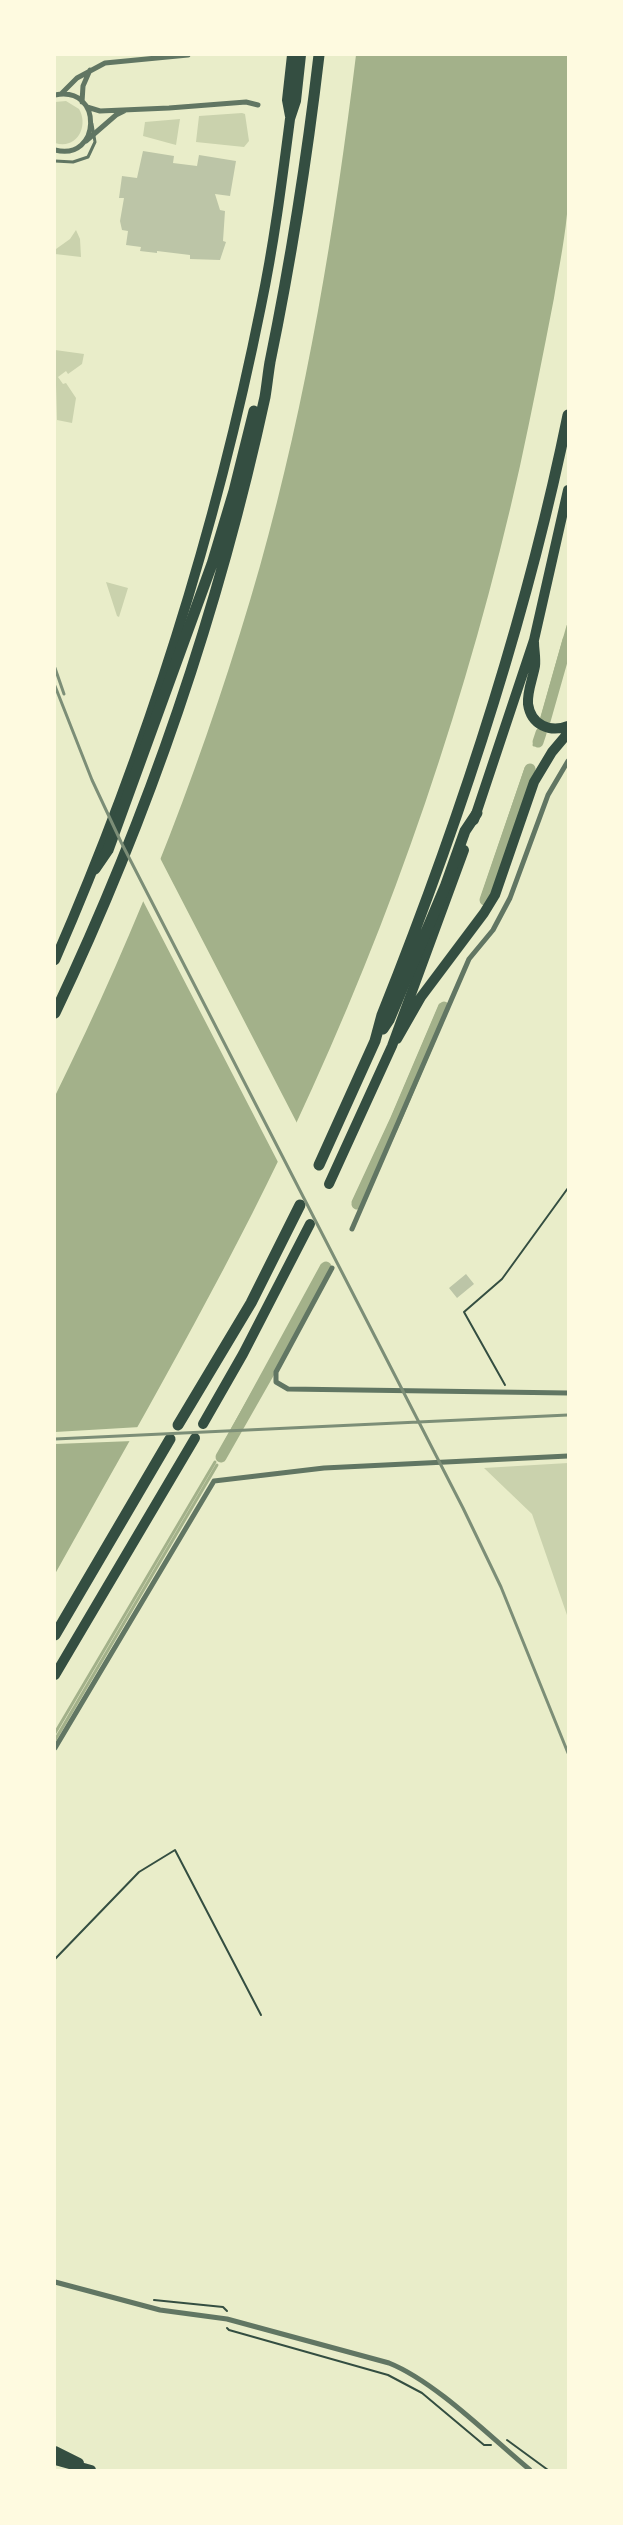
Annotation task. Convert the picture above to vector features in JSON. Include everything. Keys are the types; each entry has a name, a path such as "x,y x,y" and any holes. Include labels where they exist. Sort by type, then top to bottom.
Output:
{"highway":[{"path":"290,119 287,100 292,55"},
{"path":"95,869 100,847 141,739 179,624 219,487 262,304 290,119 296,101 301,55"},
{"path":"55,1013 125,856 165,747 207,619 242,493 266,393 268,372 299,201 318,55"},
{"path":"55,960 95,869 108,850 212,564 234,491 258,391 268,372"},
{"path":"319,1165 375,1040 382,1016 456,822 486,731 536,554 568,415"},
{"path":"329,1184 392,1046 431,945 477,813 534,640 568,490"},
{"path":"534,640 535,664 528,704 531,714 544,728 552,730 568,726"},
{"path":"392,1046 406,1027 422,997 491,901 534,782 552,752 568,732"},
{"path":"375,1040 389,1020 445,887 466,831 477,813"},
{"path":"178,1425 251,1303 300,1205"},
{"path":"203,1424 243,1354 310,1224"},
{"path":"55,1675 195,1438"},
{"path":"55,1635 170,1439"},
{"path":"55,2451 89,2469"},
{"path":"55,2460 89,2469"}],"street":[{"path":"62,94 90,69 105,63 188,55"},
{"path":"82,102 83,86 90,69"},
{"path":"55,94 69,94 86,106 100,111 246,102 258,105"},
{"path":"83,143 88,137 91,122 86,106"},
{"path":"55,150 68,151 83,143 95,135 116,115 127,110"},
{"path":"352,1229 469,959 493,930 510,898 548,795 568,761"},
{"path":"332,1268 276,1372 276,1382 288,1389 568,1393"},
{"path":"55,1748 214,1482 324,1468 568,1456"},
{"path":"55,2282 160,2310 227,2319 400,2368 429,2386 530,2470"}],"lane":[{"path":"55,161 73,162 88,157 92,151 95,135 91,122"}],"path":[{"path":"510,1393 464,1312 502,1279 568,1188"},
{"path":"55,1959 139,1872 175,1850 261,2015"},
{"path":"148,2298 165,2302 223,2307 227,2312"},
{"path":"226,2325 229,2330 388,2375 422,2393 484,2445 490,2446"},
{"path":"504,2441 511,2441 548,2470"}],"shaded area":[{"path":"356,55 568,55 569,184 567,214 542,361 500,551 477,636 425,803 396,886 364,968 294,1128 238,1242 55,1574 55,1096 115,967 170,836 218,702 260,566 292,440 318,312 339,184"},
{"path":"66,101 79,109 83,122 82,129 75,140 63,144 55,143 55,102"},
{"path":"245,114 249,141 244,147 196,142 199,116"},
{"path":"180,119 176,145 143,136 145,122"},
{"path":"76,230 80,239 81,257 55,254 56,249 70,239"},
{"path":"55,350 84,354 82,364 68,374 66,371 58,377 63,384 66,383 76,398 72,423 57,420"},
{"path":"106,582 128,588 119,617 117,616"},
{"path":"568,1463 568,1618 532,1514 484,1468"}],"pier":[{"path":"159,856 298,1125 279,1164 142,899"},
{"path":"140,1427 133,1441 55,1444 55,1432"}],"building":[{"path":"143,151 174,156 173,163 197,166 199,155 236,161 230,196 215,194 220,210 225,211 223,241 226,242 220,260 190,259 190,255 140,251 141,247 126,245 128,231 122,230 120,221 124,198 119,198 122,176 137,178"},
{"path":"466,1274 474,1284 457,1298 449,1288"}],"waterway":[{"path":"542,718 568,626"},
{"path":"545,721 568,640"},
{"path":"534,745 538,731"},
{"path":"538,742 541,733"},
{"path":"482,898 526,768"},
{"path":"485,900 530,769"},
{"path":"353,1202 391,1120 440,1005"},
{"path":"357,1204 395,1122 444,1007"},
{"path":"219,1454 322,1265"},
{"path":"221,1457 287,1341 326,1267"},
{"path":"55,1733 215,1462"},
{"path":"55,1740 217,1465"}],"railway":[{"path":"55,668 64,694"},
{"path":"55,686 92,780 121,842 463,1508 501,1587 568,1753"},
{"path":"55,1439 568,1415"}]}
